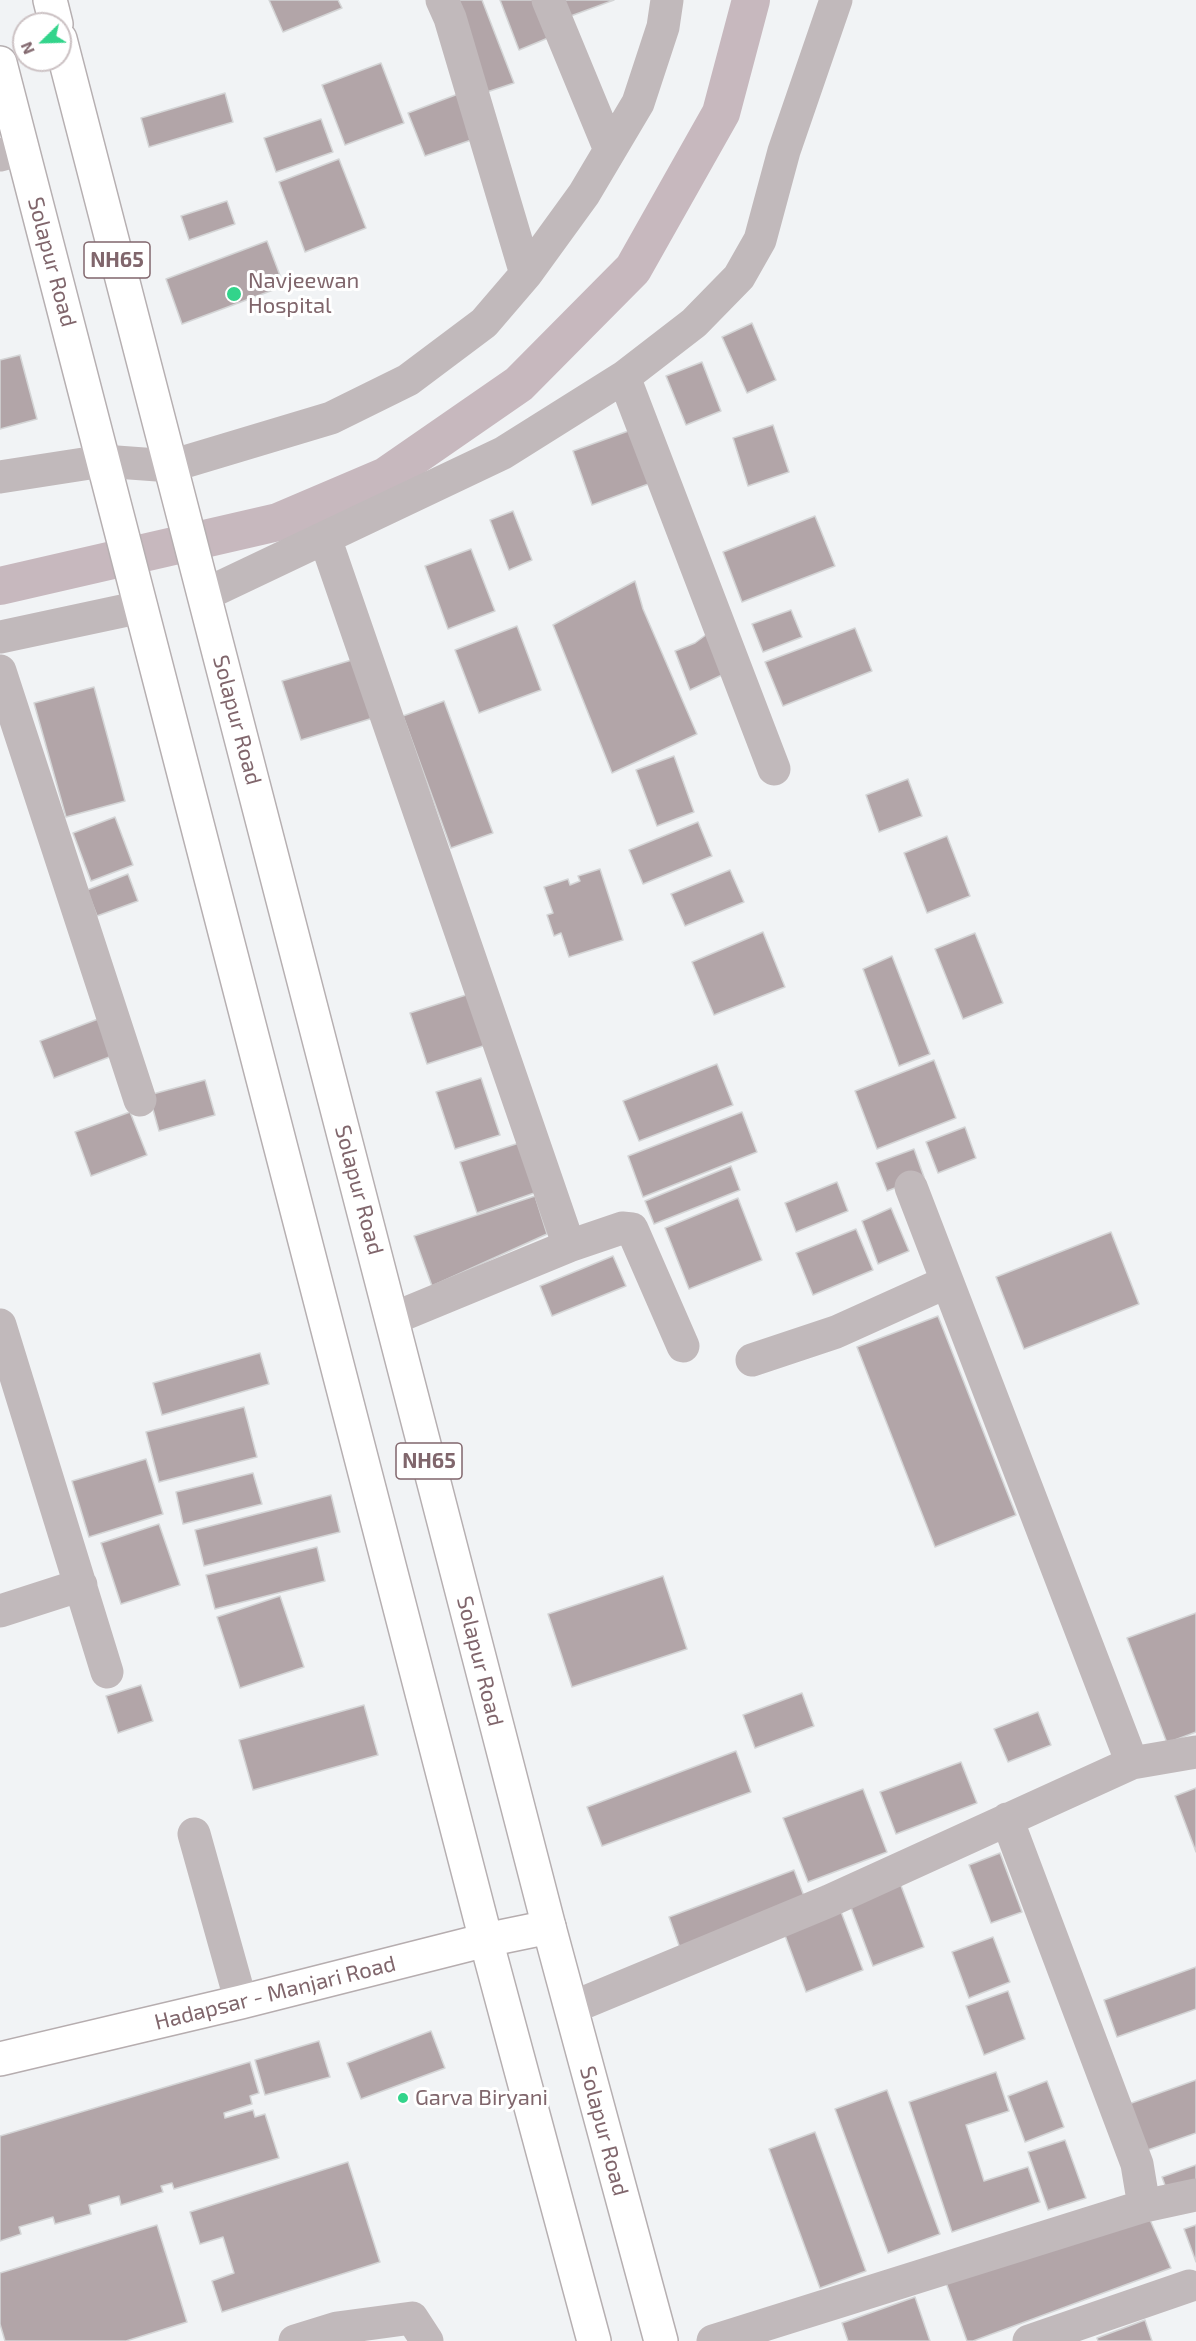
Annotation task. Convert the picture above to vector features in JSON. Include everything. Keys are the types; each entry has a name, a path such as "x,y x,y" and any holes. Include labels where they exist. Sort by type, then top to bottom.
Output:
{"main road":[{"name":"Solapur Road","path":"0,63 11,152 103,461 486,1940 594,2341"},
{"name":"Solapur Road","path":"69,72 549,1927 661,2341"},
{"name":"Hadapsar - Manjari Road","path":"0,2059 241,2002 486,1940 549,1927"}],"street":[{"path":"442,0 450,18 526,274"},
{"path":"548,0 610,150"},
{"path":"202,588 325,538 502,453 624,377 694,323 739,277 760,240 784,151 836,0"},
{"path":"0,477 103,461 173,473 331,418 408,380 484,323 526,274 584,194 638,103 661,9"},
{"path":"624,377 774,769"},
{"path":"325,538 569,1246"},
{"path":"0,637 140,602"},
{"path":"0,671 140,1100"},
{"path":"911,1187 1132,1763"},
{"path":"392,1320 569,1246 622,1228 632,1229 683,1346"},
{"path":"752,1360 836,1332 947,1282"},
{"path":"0,1325 107,1672"},
{"path":"0,1611 81,1585"},
{"path":"571,2008 829,1901 1132,1763 1196,1752"},
{"path":"1007,1819 1137,2164 1144,2206"},
{"path":"194,1834 241,2002"},
{"path":"712,2341 1144,2206 1196,2195"},
{"path":"1029,2341 1189,2286"},
{"path":"295,2341 337,2328 412,2318 427,2341"}],"building":[{"path":"269,0 338,0 342,8 283,32"},
{"path":"459,0 482,0 514,83 481,94"},
{"path":"500,0 533,0 548,38 519,50"},
{"path":"561,0 614,0 568,17"},
{"path":"381,63 404,123 345,145 322,85"},
{"path":"225,93 233,122 149,147 141,118"},
{"path":"458,94 474,139 425,156 408,113"},
{"path":"321,119 333,152 276,172 264,138"},
{"path":"339,159 366,228 305,252 279,182"},
{"path":"227,201 235,224 189,240 181,216"},
{"path":"267,241 284,286 182,324 166,279"},
{"path":"752,323 776,380 747,393 722,337"},
{"path":"20,355 37,419 0,429 0,360"},
{"path":"702,362 721,411 686,425 666,376"},
{"path":"773,425 789,472 748,486 733,438"},
{"path":"631,430 651,483 592,505 573,451"},
{"path":"513,511 532,560 509,570 490,520"},
{"path":"815,516 835,566 742,602 723,552"},
{"path":"471,549 495,611 448,629 425,566"},
{"path":"635,581 643,609 697,734 612,773 553,625"},
{"path":"791,610 802,637 763,652 752,624"},
{"path":"517,626 541,690 479,713 455,650"},
{"path":"855,628 872,671 783,706 765,662"},
{"path":"707,634 724,674 690,690 675,651 695,643"},
{"path":"355,659 373,718 301,740 282,681"},
{"path":"94,687 125,801 66,817 34,703"},
{"path":"444,701 493,833 451,848 403,716"},
{"path":"674,756 694,812 657,826 636,770"},
{"path":"908,779 922,816 879,832 866,795"},
{"path":"115,817 133,865 91,881 73,833"},
{"path":"698,822 712,856 643,884 629,850"},
{"path":"947,836 970,896 927,913 904,853"},
{"path":"600,869 623,940 569,957 561,933 554,936 547,915 553,913 544,887 568,879 570,885 580,881 578,876"},
{"path":"730,870 744,902 685,926 671,894"},
{"path":"128,874 138,901 97,916 87,890"},
{"path":"763,932 785,987 714,1015 692,962"},
{"path":"975,933 1003,1003 963,1019 935,949"},
{"path":"892,956 930,1054 899,1066 863,969"},
{"path":"469,994 486,1045 427,1064 410,1013"},
{"path":"98,1019 112,1056 54,1078 40,1041"},
{"path":"934,1060 956,1118 877,1149 855,1091"},
{"path":"717,1064 733,1105 639,1141 623,1101"},
{"path":"481,1078 500,1135 455,1149 436,1092"},
{"path":"205,1080 215,1115 159,1131 149,1095"},
{"path":"130,1112 147,1155 91,1176 75,1132"},
{"path":"742,1112 757,1152 643,1197 628,1156"},
{"path":"965,1127 976,1158 938,1173 926,1142"},
{"path":"522,1142 537,1192 477,1213 460,1162"},
{"path":"914,1149 924,1177 887,1191 876,1163"},
{"path":"731,1166 740,1190 654,1224 645,1201"},
{"path":"837,1182 848,1211 796,1232 785,1203"},
{"path":"535,1196 547,1234 432,1286 414,1236"},
{"path":"738,1198 762,1260 689,1289 665,1228"},
{"path":"891,1208 909,1251 878,1264 862,1221"},
{"path":"856,1229 873,1270 813,1295 796,1253"},
{"path":"1111,1232 1139,1304 1024,1349 996,1277"},
{"path":"613,1256 626,1286 552,1316 540,1286"},
{"path":"938,1316 1016,1515 935,1547 857,1347"},
{"path":"260,1353 269,1384 162,1415 153,1383"},
{"path":"244,1407 257,1457 159,1482 146,1432"},
{"path":"146,1459 163,1514 89,1537 72,1481"},
{"path":"253,1473 262,1504 183,1524 176,1492"},
{"path":"331,1495 340,1532 204,1566 195,1530"},
{"path":"159,1524 180,1585 121,1604 101,1543"},
{"path":"317,1547 325,1581 215,1609 206,1575"},
{"path":"663,1576 687,1649 572,1687 548,1614"},
{"path":"280,1596 304,1667 240,1688 217,1617"},
{"path":"1196,1613 1196,1732 1167,1743 1127,1638"},
{"path":"141,1685 153,1721 118,1733 106,1696"},
{"path":"802,1693 814,1726 755,1748 743,1715"},
{"path":"364,1705 378,1755 253,1790 239,1740"},
{"path":"1038,1712 1051,1745 1008,1762 994,1729"},
{"path":"736,1751 751,1792 602,1846 587,1807"},
{"path":"961,1762 977,1803 896,1834 880,1792"},
{"path":"1196,1788 1196,1852 1175,1796"},
{"path":"863,1789 887,1852 808,1882 783,1818"},
{"path":"1000,1853 1022,1912 991,1923 969,1865"},
{"path":"794,1870 807,1904 681,1951 669,1917"},
{"path":"900,1883 924,1947 873,1966 849,1902"},
{"path":"840,1909 863,1970 806,1992 783,1930"},
{"path":"993,1937 1010,1982 969,1998 952,1952"},
{"path":"1196,1967 1196,2009 1117,2037 1104,2000"},
{"path":"1008,1991 1025,2039 984,2055 966,2006"},
{"path":"431,2031 445,2068 361,2099 347,2063"},
{"path":"319,2041 330,2077 265,2095 255,2060"},
{"path":"250,2062 259,2093 250,2096 252,2104 224,2113 225,2118 253,2110 255,2117 265,2114 279,2158 174,2189 172,2183 161,2186 163,2192 121,2205 119,2196 89,2205 91,2214 55,2224 53,2217 19,2227 21,2234 0,2241 0,2136"},
{"path":"996,2072 1009,2111 966,2125 984,2181 1028,2167 1040,2202 952,2232 909,2102"},
{"path":"1196,2080 1196,2133 1142,2152 1126,2105"},
{"path":"1047,2081 1064,2127 1025,2142 1008,2096"},
{"path":"887,2090 940,2234 888,2253 835,2109"},
{"path":"815,2132 866,2271 820,2288 769,2149"},
{"path":"1065,2140 1086,2198 1048,2210 1028,2152"},
{"path":"348,2162 380,2262 222,2312 212,2281 234,2273 223,2237 200,2244 190,2212"},
{"path":"1196,2165 1196,2198 1173,2207 1162,2177"},
{"path":"1144,2206 1171,2268 973,2341 967,2341 944,2277"},
{"path":"157,2225 187,2322 126,2341 5,2341 0,2324 0,2273"},
{"path":"1196,2225 1196,2262 1184,2229"},
{"path":"915,2297 930,2341 848,2341 842,2323"},
{"path":"1145,2320 1152,2341 1098,2341 1097,2338"}],"waterway":[{"path":"0,586 278,522 386,476 519,384 633,269 721,113 751,0"}],"place":[{"name":"Navjeewan Hospital","path":"234,294"},
{"name":"Garva Biryani","path":"403,2098"}]}
